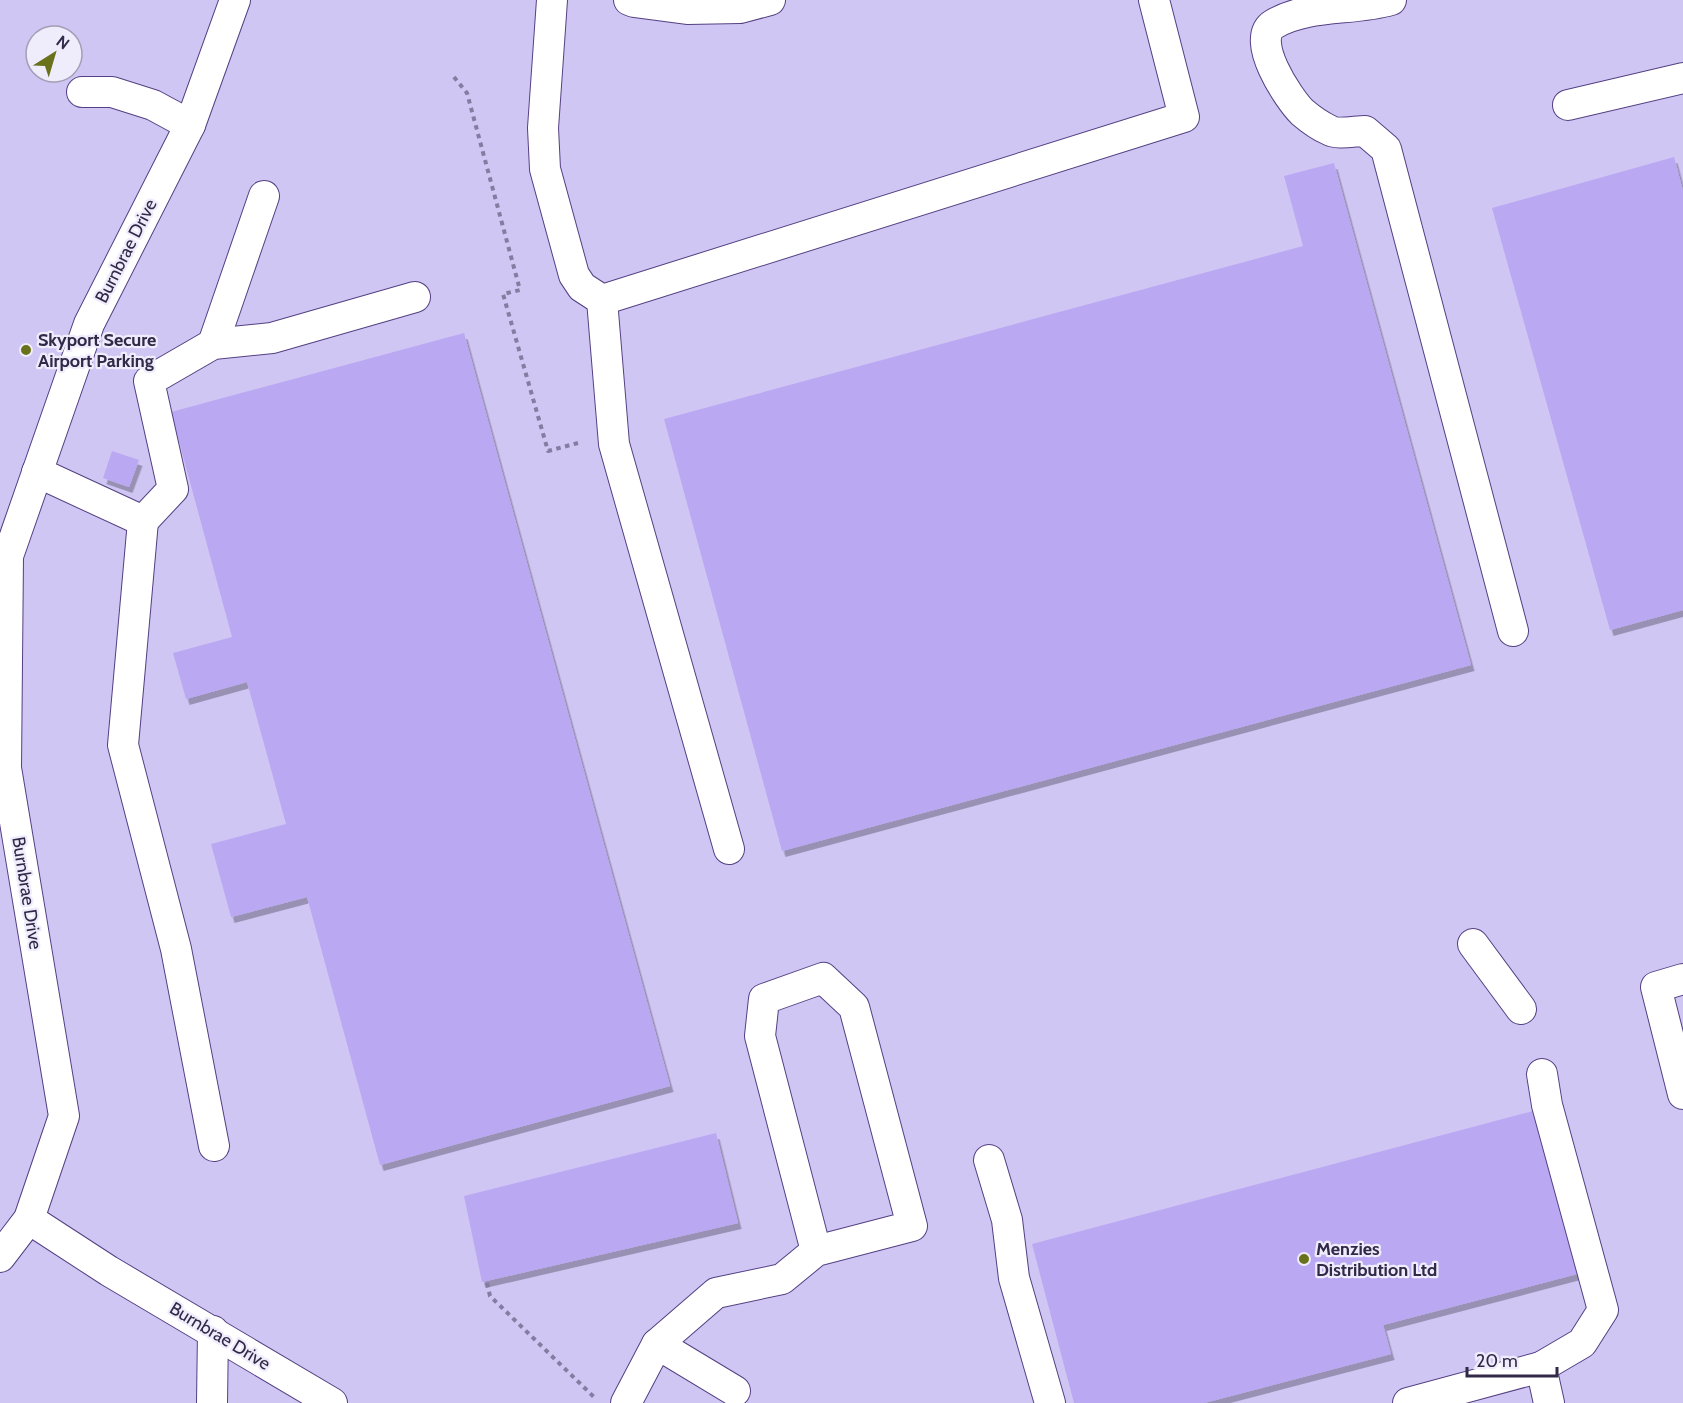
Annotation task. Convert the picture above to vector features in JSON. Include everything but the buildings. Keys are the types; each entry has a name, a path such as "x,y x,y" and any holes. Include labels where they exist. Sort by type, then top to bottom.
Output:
{"street":[{"name":"Burnbrae Drive","path":"235,0 190,125 88,324 8,556 6,768 64,1116 29,1219 109,1271 332,1403"},
{"path":"552,0 543,128 545,169 574,275 582,287 602,300"},
{"path":"629,0 687,9 740,8 770,0"},
{"path":"602,300 1184,117 1154,0"},
{"path":"1388,1 1302,14 1272,25 1265,35 1266,52 1288,96 1303,113 1331,132 1365,131 1386,150 1513,631"},
{"path":"1568,105 1683,78"},
{"path":"82,92 112,92 153,105 190,125"},
{"path":"213,344 264,196"},
{"path":"214,1146 176,949 123,745 143,521 173,489 149,381 213,344 272,338 415,297"},
{"path":"602,300 614,444 729,849"},
{"path":"37,472 143,521"},
{"path":"1473,944 1521,1009"},
{"path":"633,1398 657,1344 716,1293 782,1278 816,1251 912,1226 854,1007 823,978 764,999 760,1036 816,1251"},
{"path":"1683,979 1656,987 1683,1094"},
{"path":"1408,1403 1541,1367 1582,1343 1603,1310 1547,1105 1542,1074"},
{"path":"989,1160 1007,1220 1014,1278 1050,1403"},
{"path":"0,1257 29,1219"},
{"path":"212,1403 213,1331"},
{"path":"657,1344 735,1391"},
{"path":"1541,1367 1549,1403"}],"path":[{"path":"454,77 467,93 520,290 503,294 548,451 578,443"},
{"path":"487,1283 490,1296 600,1403"}],"place":[{"name":"Skyport Secure Airport Parking","path":"26,350"},
{"name":"Menzies Distribution Ltd","path":"1304,1259"}]}
